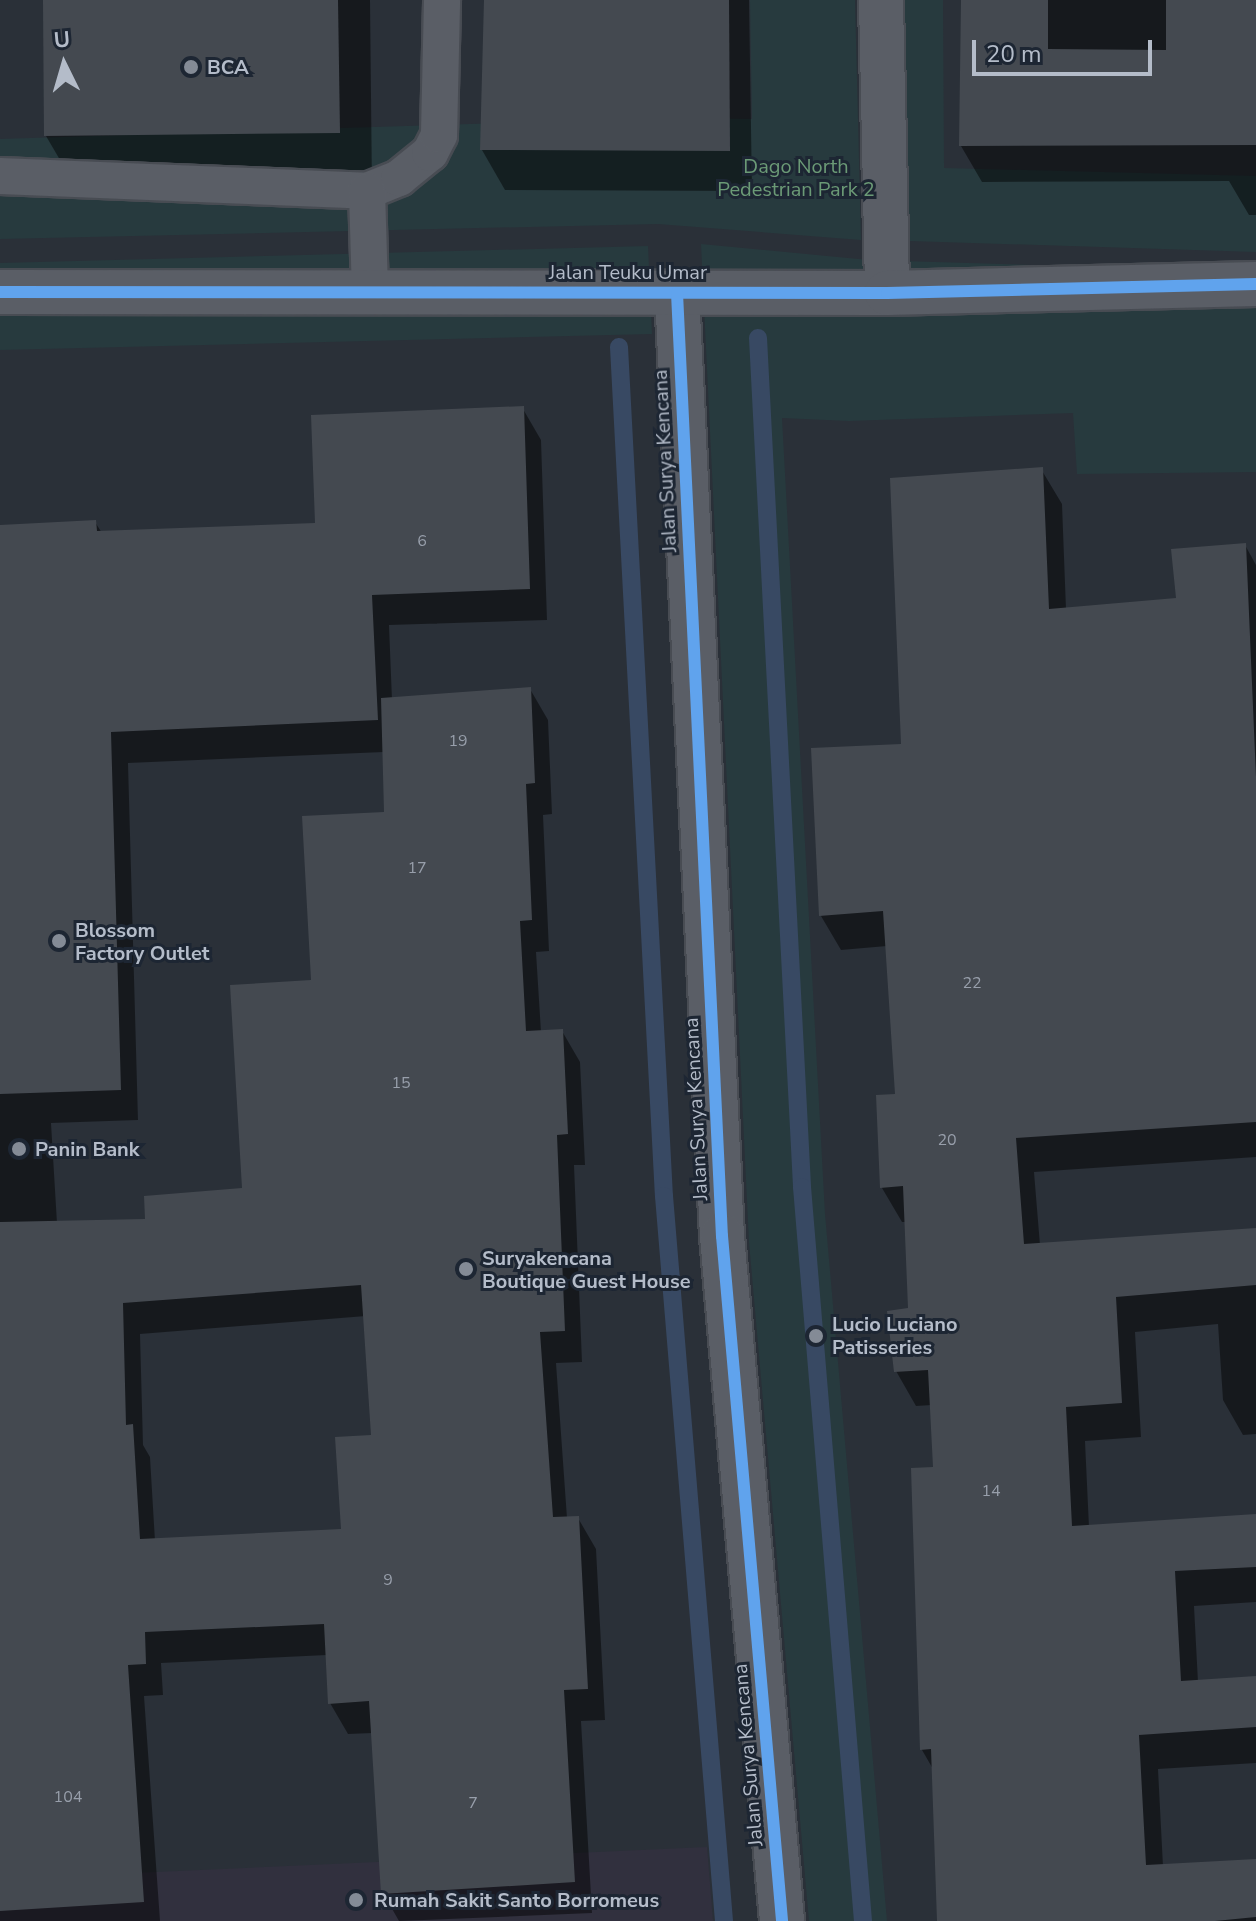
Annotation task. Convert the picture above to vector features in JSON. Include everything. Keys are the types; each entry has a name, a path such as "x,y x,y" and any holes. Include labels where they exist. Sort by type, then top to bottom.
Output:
{"street":[{"path":"881,0 887,293"},
{"name":"Jalan Teuku Umar","path":"0,292 370,290 887,293 1256,284"},
{"name":"Jalan Surya Kencana","path":"677,293 722,1236 782,1921"}],"lane":[{"path":"0,176 367,191 399,178 430,153 439,135 442,0"},
{"path":"367,191 370,290"}],"shaded area":[{"name":"Rumah Sakit Santo Borromeus","path":"707,1847 713,1921 0,1921 0,1879"}],"green space":[{"name":"Dago North Pedestrian Park 2","path":"750,0 855,0 861,240 658,224 0,239 0,139 655,118 752,119"},
{"path":"878,0 943,0 944,168 1256,176 1256,252 879,240"},
{"path":"701,244 869,260 1256,272 1256,472 1077,474 1073,413 849,421 782,418 825,1214 887,1921 809,1921 749,1242"},
{"path":"648,246 652,334 0,350 0,263"}],"building":[{"name":"BCA","path":"43,0 338,0 340,133 44,136"},
{"path":"484,0 729,0 730,151 480,150"},
{"path":"961,0 1048,0 1048,49 1166,50 1166,0 1256,0 1256,145 959,146"},
{"path":"524,406 530,589 372,595 378,720 111,732 121,1090 0,1094 0,525 96,520 97,531 315,523 311,415"},
{"path":"1043,467 1049,609 1176,598 1171,549 1246,543 1256,777 1256,1122 1016,1138 1024,1244 1256,1228 1256,1285 1116,1297 1122,1403 1066,1407 1072,1526 1256,1514 1256,1567 1175,1571 1181,1681 1256,1676 1256,1727 1139,1735 1146,1865 1256,1859 1256,1917 1215,1921 937,1921 931,1749 920,1750 911,1468 933,1467 928,1370 894,1372 887,1311 908,1308 903,1186 880,1188 876,1095 895,1094 883,911 819,916 811,748 901,744 890,478"},
{"path":"531,687 535,783 526,784 532,920 520,921 526,1031 563,1029 568,1134 557,1135 565,1331 540,1332 553,1517 579,1516 588,1689 564,1690 575,1882 381,1894 369,1701 328,1704 324,1624 145,1632 146,1664 128,1665 144,1902 0,1911 0,1222 145,1219 144,1196 242,1188 230,985 311,980 302,816 384,812 381,698","holes":["361,1285 371,1435 335,1437 341,1529 140,1539 133,1424 126,1425 123,1303"]}],"waterway":[{"path":"758,338 802,1187 863,1921"},
{"path":"619,347 664,1196 724,1921"}],"cycle path":[{"path":"0,292 887,293 1256,284"},
{"path":"677,293 722,1236 782,1921"}],"place":[{"name":"BCA","path":"191,67"},
{"name":"Blossom Factory Outlet","path":"59,941"},
{"name":"Panin Bank","path":"19,1149"},
{"name":"Suryakencana Boutique Guest House","path":"466,1269"},
{"name":"Lucio Luciano Patisseries","path":"816,1336"},
{"name":"Rumah Sakit Santo Borromeus","path":"356,1900"}]}
